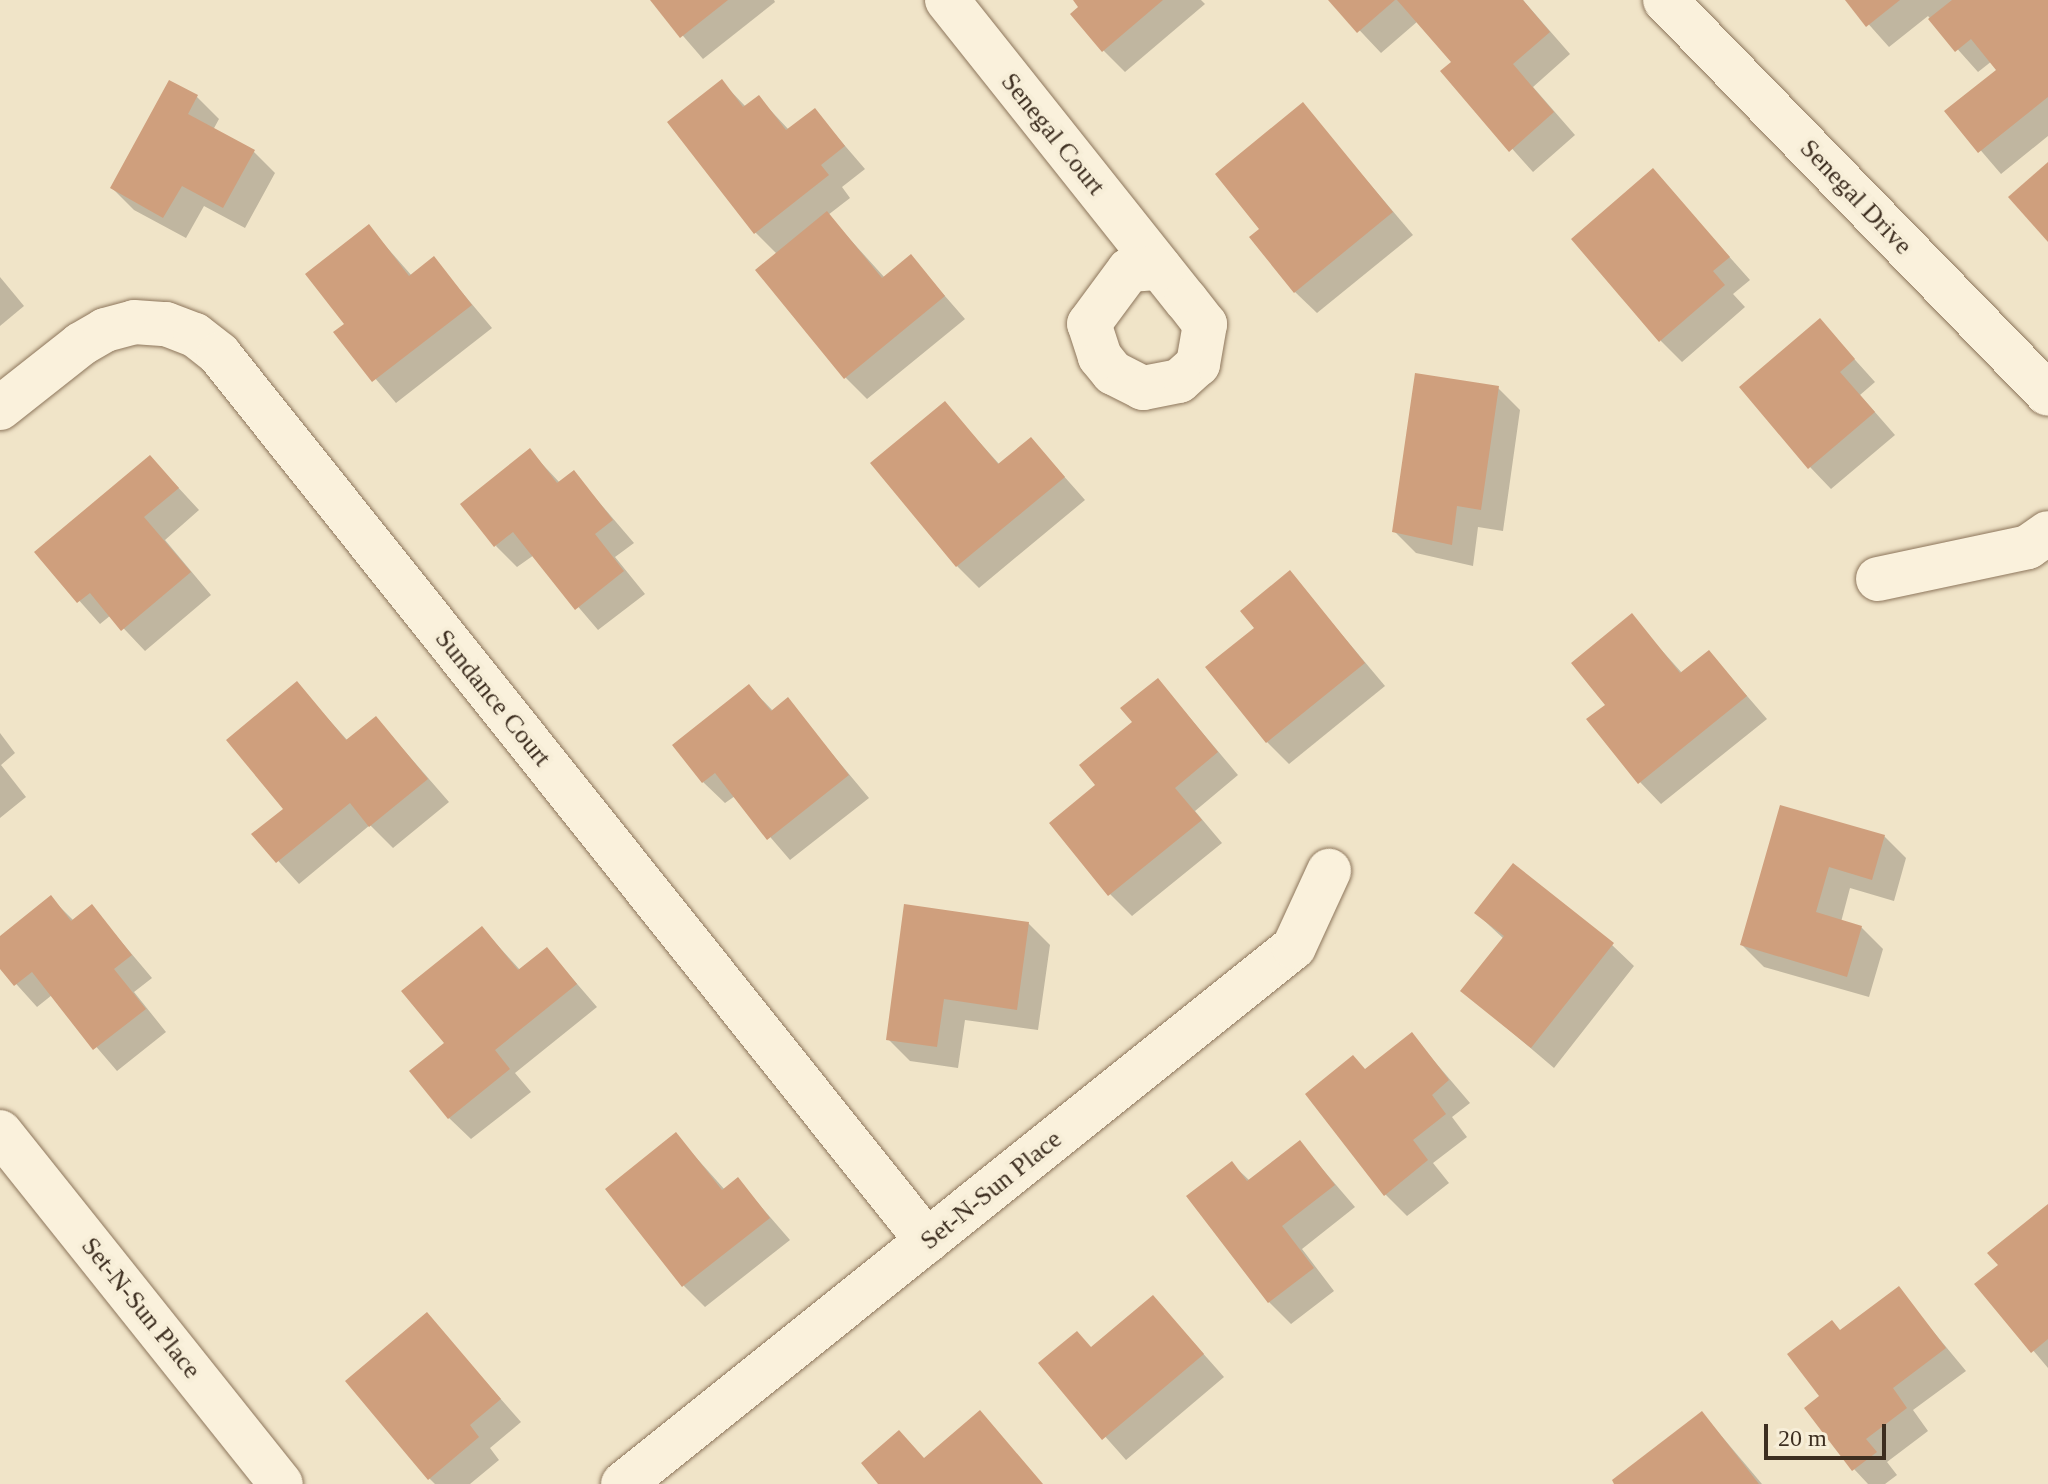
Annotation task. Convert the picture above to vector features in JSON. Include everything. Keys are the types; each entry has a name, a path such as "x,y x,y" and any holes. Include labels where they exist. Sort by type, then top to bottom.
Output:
{"street":[{"name":"Senegal Court","path":"947,0 1160,268"},
{"name":"Senegal Drive","path":"1665,0 2048,394"},
{"name":"Sundance Court","path":"0,408 81,344 105,330 134,322 166,324 195,335 219,354 927,1241"},
{"path":"1878,579 2028,547 2048,533"},
{"name":"Set-N-Sun Place","path":"623,1484 1294,947 1329,871"},
{"name":"Set-N-Sun Place","path":"0,1132 281,1484"}],"building":[{"path":"650,0 728,0 680,38"},
{"path":"1073,0 1163,0 1102,52 1070,14 1078,7"},
{"path":"1328,0 1395,0 1357,33"},
{"path":"1397,0 1523,0 1550,32 1513,64 1554,112 1509,152 1440,71 1451,62"},
{"path":"1845,0 1900,0 1866,27"},
{"path":"1952,0 2048,0 2048,97 1978,153 1944,111 1996,70 1971,39 1955,52 1928,19"},
{"path":"722,79 743,107 759,95 786,130 815,108 845,146 821,165 829,175 754,234 667,122"},
{"path":"169,80 198,95 188,114 255,150 223,208 182,186 163,218 110,188"},
{"path":"1303,102 1393,212 1294,293 1249,237 1259,229 1215,174"},
{"path":"2048,162 2048,242 2008,197"},
{"path":"1653,168 1730,257 1713,271 1725,285 1659,342 1571,239"},
{"path":"827,211 882,278 911,254 945,296 844,379 755,270"},
{"path":"369,224 409,276 434,256 472,305 372,382 333,332 344,324 305,274"},
{"path":"1820,318 1855,359 1840,372 1875,412 1808,469 1739,387"},
{"path":"1415,373 1499,386 1481,510 1457,506 1452,545 1392,532"},
{"path":"945,401 998,464 1031,437 1065,477 956,567 870,463"},
{"path":"530,448 557,483 574,470 613,520 595,534 624,571 575,610 513,532 494,547 460,504"},
{"path":"150,455 179,488 144,517 191,572 121,631 90,593 77,603 34,552"},
{"path":"1290,570 1365,663 1266,743 1205,667 1254,628 1240,611"},
{"path":"1632,613 1680,673 1709,650 1747,696 1638,784 1586,719 1605,705 1571,663"},
{"path":"1158,678 1218,752 1175,788 1202,820 1108,896 1049,823 1095,785 1079,765 1132,722 1120,708"},
{"path":"297,681 346,740 376,716 428,779 369,827 350,803 276,863 251,834 283,809 226,740"},
{"path":"749,684 771,711 788,697 849,775 767,840 715,773 702,783 672,745"},
{"path":"1780,805 1885,835 1872,880 1829,867 1816,912 1862,926 1847,977 1740,945"},
{"path":"1513,863 1614,943 1531,1048 1460,991 1504,936 1474,913"},
{"path":"51,895 71,921 92,904 132,955 114,969 146,1009 93,1050 32,972 14,986 0,969 0,936"},
{"path":"904,904 1029,922 1017,1010 944,999 937,1047 886,1040"},
{"path":"482,926 518,970 547,947 577,984 495,1050 510,1069 448,1119 409,1071 444,1043 401,991"},
{"path":"1412,1032 1449,1080 1432,1095 1446,1114 1413,1140 1428,1160 1384,1196 1305,1094 1353,1055 1365,1069"},
{"path":"676,1132 722,1190 738,1177 770,1218 682,1287 605,1189"},
{"path":"1300,1140 1335,1185 1282,1226 1314,1268 1268,1303 1186,1196 1232,1161 1247,1181"},
{"path":"2048,1204 2048,1339 2031,1353 1974,1284 1998,1265 1987,1253"},
{"path":"1899,1286 1946,1348 1893,1388 1907,1408 1866,1439 1877,1452 1852,1471 1804,1408 1819,1396 1787,1354 1832,1320 1840,1330"},
{"path":"1153,1295 1204,1354 1102,1440 1038,1363 1077,1331 1091,1347"},
{"path":"427,1312 501,1399 470,1425 479,1437 428,1480 345,1381"},
{"path":"980,1410 1043,1484 878,1484 861,1463 899,1430 924,1458"},
{"path":"1702,1411 1759,1484 1614,1484 1612,1480"}]}
